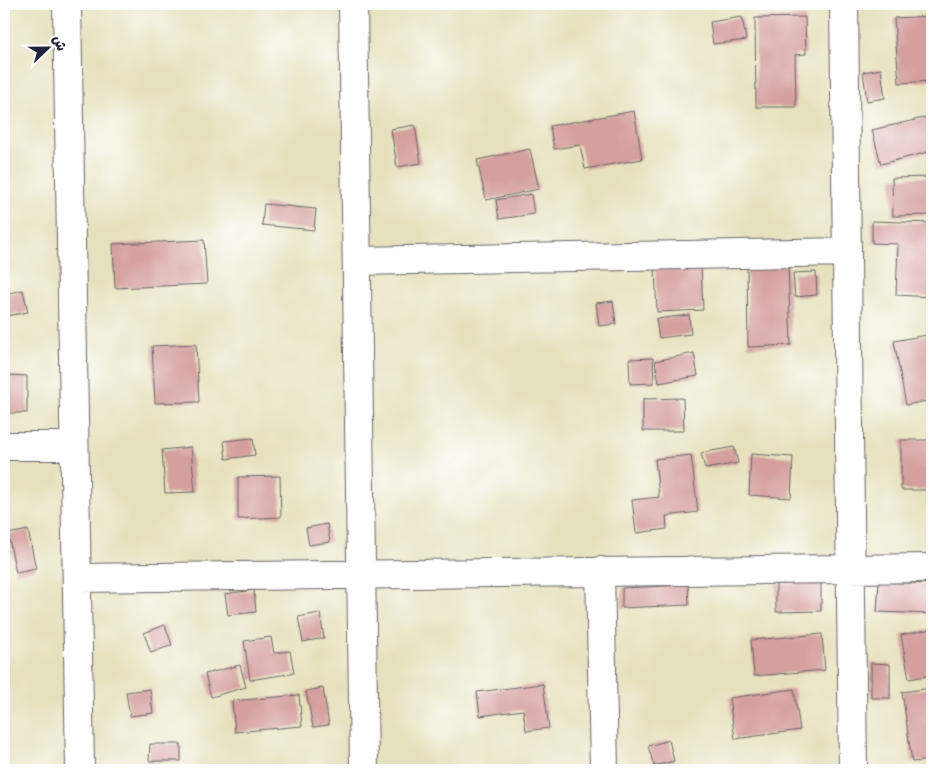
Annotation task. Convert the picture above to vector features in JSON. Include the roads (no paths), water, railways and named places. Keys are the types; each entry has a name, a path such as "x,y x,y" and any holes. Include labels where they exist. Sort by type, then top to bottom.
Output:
{"street":[{"path":"68,4 80,770"},
{"path":"353,4 364,770"},
{"path":"844,4 853,770"},
{"path":"357,261 847,252"},
{"path":"4,446 74,446"},
{"path":"77,578 932,568"},
{"path":"600,571 604,770"}]}
